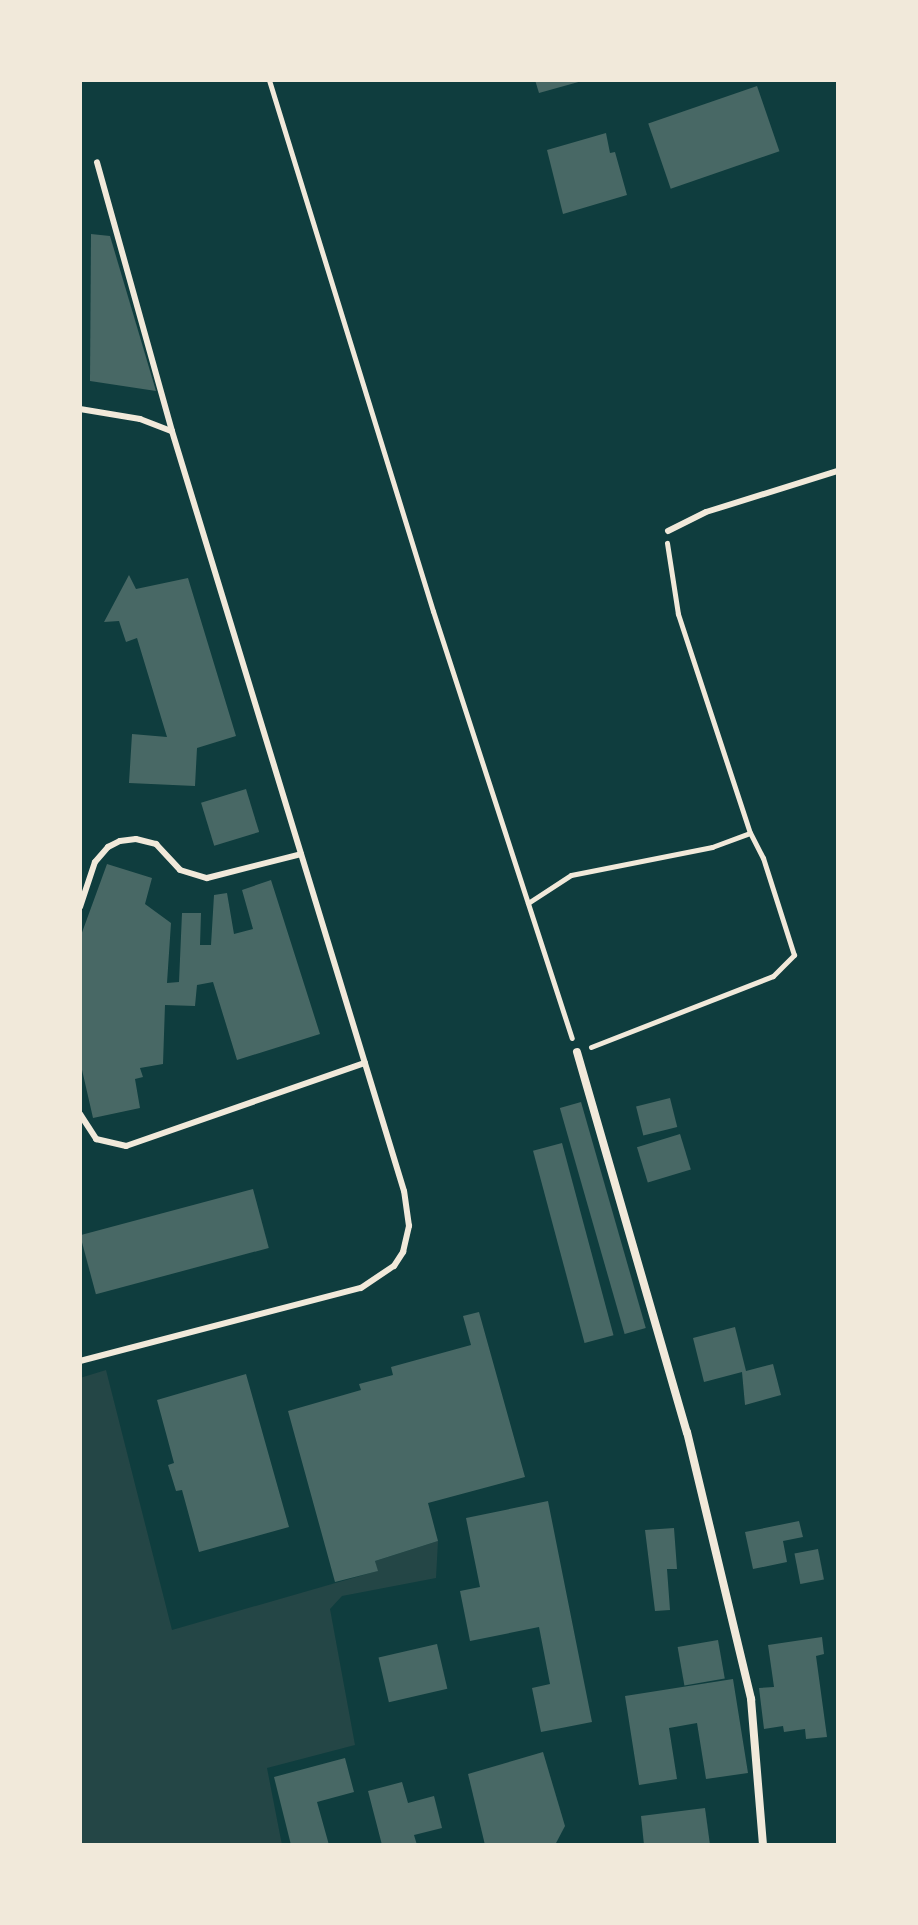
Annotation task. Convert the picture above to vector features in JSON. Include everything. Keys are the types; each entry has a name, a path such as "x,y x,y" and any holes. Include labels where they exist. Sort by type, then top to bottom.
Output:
{"street":[{"path":"577,1052 687,1432 747,1684 763,1845"}],"lane":[{"path":"80,1361 337,1296 371,1284 394,1266 408,1239 408,1212 365,1063 172,431 97,162"},
{"path":"80,409 140,419 172,431"},
{"path":"668,531 706,512 838,471"},
{"path":"80,907 95,862 108,847 120,841 136,839 156,844 180,870 207,878 301,854"},
{"path":"80,1114 96,1139 126,1146 365,1063"}],"path":[{"path":"269,80 577,1052 773,976 794,955 678,614 668,531"},
{"path":"528,903 571,875 712,847 750,833"}],"shaded area":[{"path":"106,1370 172,1630 377,1571 375,1561 438,1541 436,1578 342,1596 330,1609 355,1745 267,1768 282,1845 80,1845 80,1378"}],"building":[{"path":"535,80 582,80 582,81 539,93"},
{"path":"757,86 779,151 671,189 648,123"},
{"path":"606,133 610,153 615,152 627,195 563,214 547,150"},
{"path":"91,234 110,236 156,391 90,381"},
{"path":"129,575 136,589 188,578 236,736 197,748 195,786 129,783 132,734 167,737 137,638 126,642 119,621 104,622"},
{"path":"246,789 259,832 214,846 201,803"},
{"path":"107,864 152,878 145,904 171,923 167,983 179,982 182,913 201,913 200,945 211,945 214,895 227,893 234,934 253,929 242,890 271,880 320,1034 237,1060 213,982 197,985 195,1006 165,1005 163,1064 140,1068 143,1077 135,1079 140,1108 93,1118 80,1061 80,938"},
{"path":"670,1098 677,1127 643,1136 636,1106"},
{"path":"581,1102 646,1328 625,1334 560,1108"},
{"path":"680,1134 691,1169 648,1183 637,1147"},
{"path":"562,1143 614,1335 585,1343 533,1151"},
{"path":"253,1189 269,1248 96,1294 80,1235"},
{"path":"479,1312 525,1477 428,1503 438,1541 375,1561 378,1571 335,1582 288,1411 361,1390 359,1384 393,1375 391,1367 471,1345 463,1316"},
{"path":"735,1327 746,1371 773,1364 781,1395 745,1405 742,1372 704,1382 693,1338"},
{"path":"246,1374 289,1527 199,1552 182,1490 176,1491 168,1465 174,1463 157,1400"},
{"path":"548,1501 592,1722 541,1732 532,1688 550,1684 539,1627 470,1641 460,1591 480,1587 466,1518"},
{"path":"799,1521 803,1537 783,1541 787,1562 753,1569 745,1532"},
{"path":"674,1528 677,1569 667,1569 670,1610 655,1611 645,1530"},
{"path":"818,1549 824,1579 800,1584 794,1554"},
{"path":"822,1637 824,1654 816,1656 827,1737 806,1739 805,1729 784,1732 783,1726 764,1729 759,1688 774,1687 768,1645"},
{"path":"718,1640 725,1678 684,1686 678,1647"},
{"path":"437,1644 447,1689 389,1702 379,1657"},
{"path":"733,1679 748,1773 706,1779 697,1723 669,1728 677,1779 639,1785 625,1696"},
{"path":"543,1752 565,1826 555,1845 485,1845 468,1774"},
{"path":"345,1758 354,1792 317,1802 329,1845 291,1845 274,1777"},
{"path":"402,1782 408,1803 434,1796 442,1828 414,1835 417,1845 382,1845 368,1791"},
{"path":"705,1808 710,1845 644,1845 641,1816"}]}
